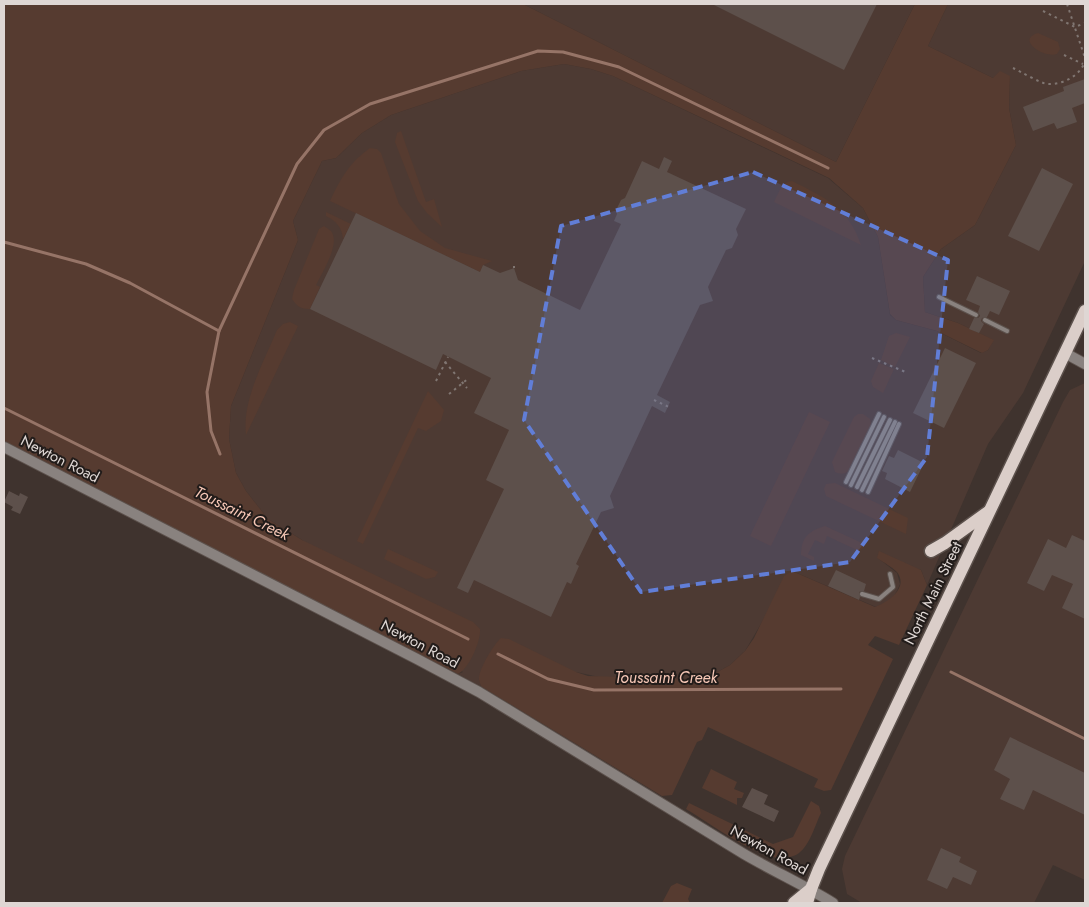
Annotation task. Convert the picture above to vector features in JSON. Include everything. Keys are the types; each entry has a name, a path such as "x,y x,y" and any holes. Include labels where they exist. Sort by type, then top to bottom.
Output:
{"main road":[{"name":"North Main Street","path":"807,903 811,889 1085,311"},
{"path":"931,551 990,511"},
{"path":"794,903 811,889"}],"street":[{"path":"1065,353 1085,364"},
{"name":"Newton Road","path":"4,447 479,692 628,785 781,876 811,889 832,903"}],"lane":[{"path":"939,297 976,315"},
{"path":"985,320 1007,331"},
{"path":"846,482 878,414"},
{"path":"852,484 884,417"},
{"path":"857,487 890,420"},
{"path":"862,490 897,423 868,492"},
{"path":"862,594 878,599 893,587 890,574"}],"path":[{"path":"1013,68 1048,84 1065,81 1079,74 1085,65 1085,59 1067,4"},
{"path":"1043,11 1075,27 1085,23"},
{"path":"1064,55 1085,65"},
{"path":"436,381 448,357"},
{"path":"872,358 908,373"},
{"path":"445,362 468,388"},
{"path":"449,394 469,378"},
{"path":"654,400 669,407"}],"highlighted area":[{"path":"753,172 948,260 927,457 850,562 641,592 524,420 561,226"}],"shaded area":[{"path":"4,4 523,4 836,162 915,4 948,4 928,46 993,78 1000,71 1010,76 1009,108 1016,145 975,225 941,249 923,277 925,312 958,323 994,340 988,350 982,353 937,331 896,320 890,314 878,237 863,208 829,178 613,76 591,69 564,64 521,71 391,115 362,133 336,158 322,161 293,221 298,240 231,406 229,439 236,473 246,491 268,519 302,540 473,622 480,629 479,640 474,654 466,667 458,674 4,443"},
{"path":"523,4 915,4 836,162"},
{"path":"948,4 1085,4 1085,261 1023,393 988,444 927,585 921,570 878,558 897,573 900,584 895,595 888,602 876,607 792,571 745,651 730,665 714,674 692,679 599,677 576,672 479,680 482,687 458,674 463,672 302,540 268,519 246,491 236,473 229,439 231,406 298,240 293,221 322,161 336,158 362,133 391,115 521,71 564,64 591,69 613,76 828,178 863,208 878,237 890,315 896,320 937,331 981,353 988,350 993,340 958,323 925,312 923,277 941,249 975,225 1016,145 1009,108 1010,76 993,78 928,46"},
{"path":"1038,33 1058,42 1060,49 1057,54 1046,54 1034,48 1030,40 1032,36"},
{"path":"401,131 426,202 434,199 442,227 427,213 418,201 395,142 397,133"},
{"path":"370,148 377,149 381,153 399,204 420,231 445,248 492,261 483,265 480,272 330,201 346,172"},
{"path":"792,181 834,205 850,222 861,245 774,202 785,183"},
{"path":"326,212 351,224 343,239 340,228 336,222 326,216"},
{"path":"324,226 331,231 334,243 326,266 316,285 320,287 310,309 301,308 292,299 294,290 319,229"},
{"path":"290,322 298,326 246,435 247,408 255,381 277,330 283,324"},
{"path":"896,333 910,337 895,367 881,360 889,336"},
{"path":"879,363 894,369 883,393 873,387 871,381"},
{"path":"1085,383 1085,880 1053,865 1034,903 862,903 847,894 842,869 845,856 1063,402 1070,390"},
{"path":"428,391 444,410 441,421 426,431 418,428 363,544 357,541"},
{"path":"809,412 830,422 771,546 750,536"},
{"path":"858,414 863,414 870,419 871,424 848,471 840,474 835,472 832,462 854,417"},
{"path":"835,483 908,518 906,534 826,496 824,489 826,484"},
{"path":"825,526 864,544 863,548 859,551 827,536 824,544 815,540 808,554 814,557 814,561 801,555 804,539 814,530"},
{"path":"388,549 438,572 435,577 426,579 384,559"},
{"path":"879,551 921,570 927,585 899,645 875,636 868,645 893,659 831,790 824,791 814,787 818,779 708,727 702,740 697,742 672,795 662,796 482,687 479,681 484,664 501,638 509,639 588,676 692,679 714,674 730,665 745,651 754,638 784,576 792,571 875,607 886,602 899,589 900,578 895,570 877,558"},
{"path":"711,769 737,782 734,789 744,793 742,798 737,798 737,805 702,788"},
{"path":"811,801 819,806 821,813 809,840 799,853 792,857 783,858 765,855 742,844 686,809 689,803 773,844 793,837"},
{"path":"677,883 692,889 688,899 690,903 662,903 671,886"}],"building":[{"path":"712,4 877,4 844,70"},
{"path":"1085,79 1085,103 1072,108 1077,122 1057,129 1054,123 1033,131 1023,107 1064,91 1063,87"},
{"path":"664,157 672,161 667,172 746,209 736,229 738,235 732,248 726,250 708,287 713,301 700,305 657,395 670,402 665,413 652,406 610,496 614,508 601,512 576,564 579,566 571,584 567,582 551,617 474,580 468,593 457,588 504,489 486,480 509,430 474,413 491,378 443,354 436,370 310,309 356,213 480,272 483,265 500,273 514,268 518,280 580,310 621,224 614,221 617,214 616,210 621,200 625,198 642,161 659,169"},
{"path":"1042,168 1073,184 1039,251 1008,236"},
{"path":"977,276 1010,291 999,315 990,311 987,317 982,318 981,321 984,324 979,333 969,329 974,318 980,316 978,312 980,306 966,300"},
{"path":"945,348 976,363 944,428 913,413"},
{"path":"898,450 924,463 910,492 885,479 887,473 882,471 889,456 894,458"},
{"path":"9,491 19,496 20,493 28,497 20,514 11,510 13,507 4,502"},
{"path":"1072,535 1085,541 1085,619 1062,608 1073,584 1052,575 1044,591 1027,583 1048,539 1066,548"},
{"path":"836,570 866,584 864,591 859,592 859,600 828,586"},
{"path":"1010,737 1085,773 1085,815 1033,790 1024,810 1000,799 1010,779 994,770"},
{"path":"752,788 768,795 764,804 779,811 774,822 742,807"},
{"path":"941,848 961,857 959,862 977,871 971,885 953,877 947,889 927,880"}],"waterway":[{"path":"220,454 211,431 207,392 219,331 297,164 324,130 370,104 538,51 563,52 619,67 828,168"},
{"path":"4,242 86,264 130,283 219,331"},
{"name":"Toussaint Creek","path":"4,408 468,639"},
{"name":"Toussaint Creek","path":"498,654 548,679 594,690 841,689"},
{"name":"Toussaint Creek","path":"951,672 1085,739"}]}
